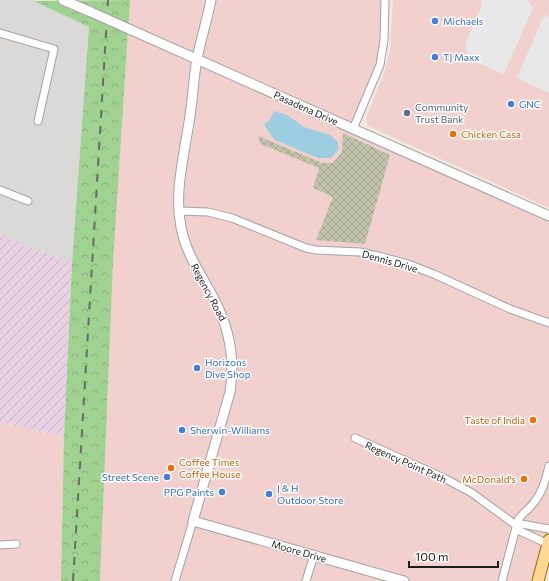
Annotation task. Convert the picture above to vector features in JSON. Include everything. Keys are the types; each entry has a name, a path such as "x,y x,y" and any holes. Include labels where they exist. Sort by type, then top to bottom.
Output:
{"main road":[{"path":"538,581 549,542"}],"street":[{"name":"Pasadena Drive","path":"63,0 549,216"},
{"name":"Regency Road","path":"176,581 230,392 232,364 230,340 224,320 189,254 182,234 179,211 180,184 197,60 211,0"},
{"path":"353,129 380,65 384,40 385,0"},
{"path":"0,33 54,49 38,121"},
{"path":"0,190 28,201"},
{"name":"Dennis Drive","path":"179,211 208,212 232,218 306,248 316,250 351,251 382,256 421,269 510,309 549,322"},
{"name":"Regency Point Path","path":"355,438 444,478 472,493 517,526 520,531 549,542"},
{"path":"502,581 520,516 530,508 538,497 549,466"},
{"name":"Moore Drive","path":"194,521 404,581"},
{"path":"517,526 522,524 549,529"},
{"path":"0,544 16,544"},
{"path":"306,581 314,555"}],"shaded area":[{"path":"0,0 34,0 89,27 72,263 0,235"},
{"path":"130,0 385,0 383,52 353,129 549,216 549,540 538,581 100,581 113,262"},
{"path":"393,0 549,0 549,208 368,126 366,118 385,70 390,50"},
{"path":"481,0 528,0 533,8 504,74 467,58 468,54 465,44 482,5"},
{"path":"544,15 549,17 549,93 517,78"},
{"path":"343,133 390,155 365,244 316,240 333,197 313,188 319,168 261,144 258,136 322,163 333,163 342,152"},
{"path":"0,235 72,263 64,437 0,422"},
{"path":"0,422 64,437 61,581 0,581"}],"green space":[{"path":"130,0 113,262 100,581 61,581 64,437 72,263 89,27 34,1"}],"water":[{"path":"274,111 287,115 304,127 330,135 338,142 338,150 331,158 318,158 275,140 264,124 270,120"}],"railway":[{"path":"73,581 108,0"}],"place":[{"name":"Michaels","path":"435,21"},
{"name":"TJ Maxx","path":"435,57"},
{"name":"GNC","path":"511,104"},
{"name":"Community Trust Bank","path":"407,113"},
{"name":"Chicken Casa","path":"453,134"},
{"name":"Horizons Dive Shop","path":"197,368"},
{"name":"Taste of India","path":"533,420"},
{"name":"Sherwin-Williams","path":"182,430"},
{"name":"Coffee Times Coffee House","path":"171,468"},
{"name":"Street Scene","path":"167,477"},
{"name":"McDonald's","path":"524,479"},
{"name":"PPG Paints","path":"222,492"},
{"name":"J & H Outdoor Store","path":"269,494"}]}
